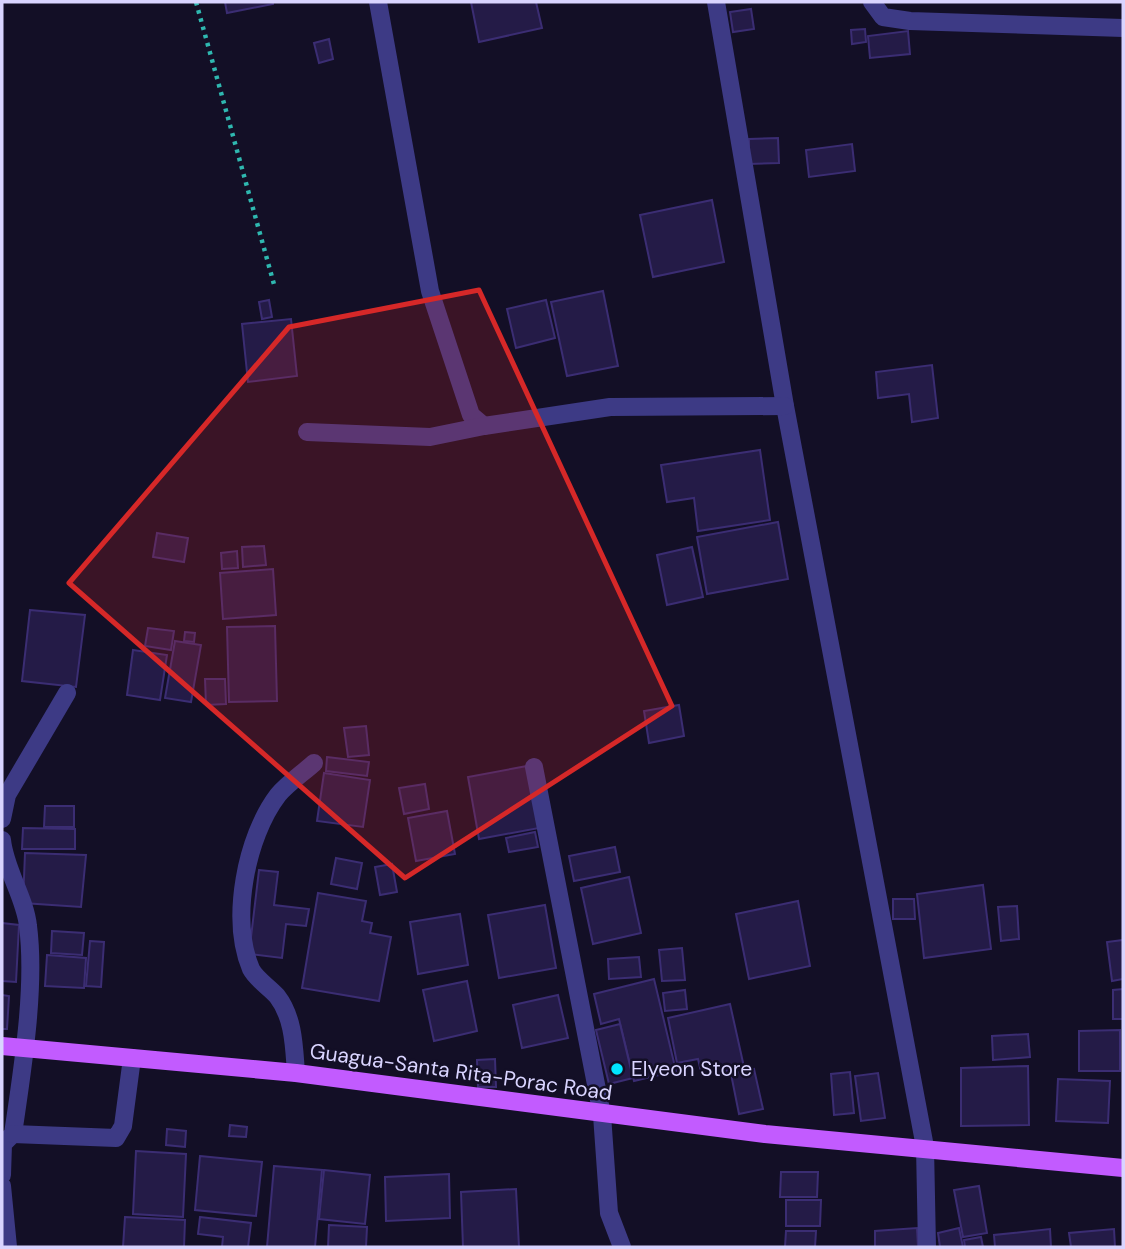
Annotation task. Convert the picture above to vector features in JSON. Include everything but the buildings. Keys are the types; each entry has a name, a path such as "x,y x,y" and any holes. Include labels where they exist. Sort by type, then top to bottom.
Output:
{"main road":[{"name":"Guagua-Santa Rita-Porac Road","path":"2,1046 296,1073 602,1115 765,1134 925,1147 1123,1168"}],"street":[{"path":"377,2 430,291 471,415 484,426"},
{"path":"716,2 785,406 925,1147 927,1247"},
{"path":"872,2 883,17 910,21 1123,28"},
{"path":"307,432 430,437 610,407 785,406"},
{"path":"2,819 7,795 66,693"},
{"path":"296,1073 293,1035 287,1015 278,997 252,971 242,937 243,907 246,872 255,835 279,795 314,763"},
{"path":"534,767 602,1115 608,1213 622,1247"},
{"path":"2,840 3,855 28,923 25,1048 13,1134 3,1144 2,1175"},
{"path":"13,1134 116,1138 123,1126 132,1058"},
{"path":"2,1186 8,1247"}],"path":[{"path":"196,2 275,288"}],"highlighted area":[{"path":"479,290 672,706 405,878 69,583 289,327"}],"place":[{"name":"Elyeon Store","path":"617,1069"}]}
